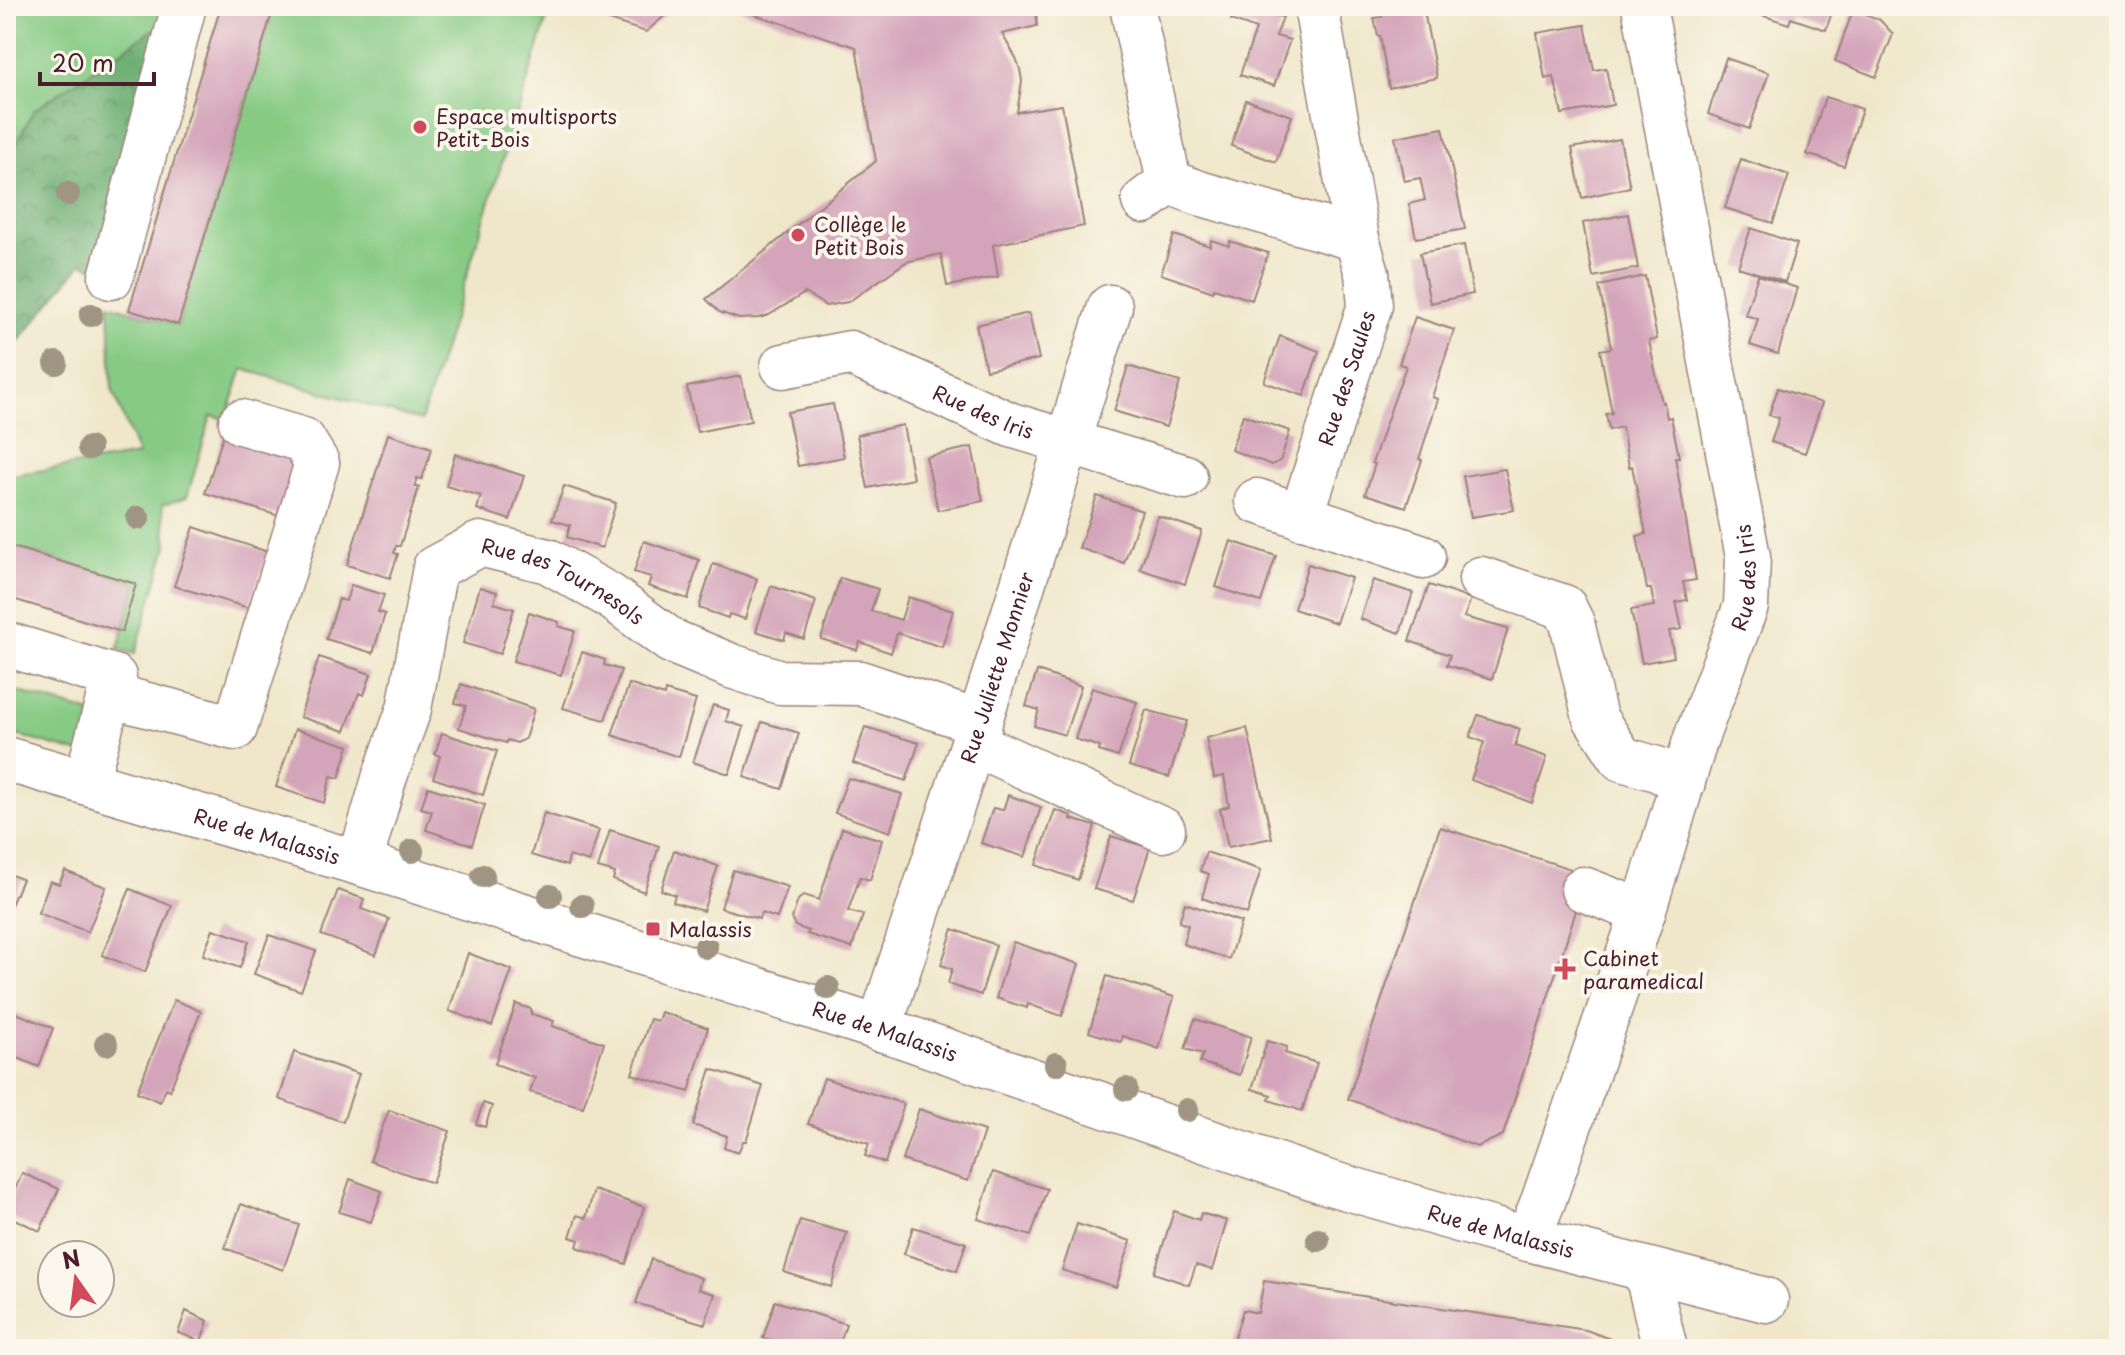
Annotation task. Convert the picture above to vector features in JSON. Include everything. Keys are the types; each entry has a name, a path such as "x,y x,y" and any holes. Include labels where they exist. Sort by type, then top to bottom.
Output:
{"street":[{"path":"111,277 184,6"},
{"path":"1132,6 1156,191 1199,193 1357,239"},
{"name":"Rue des Saules","path":"1301,517 1370,305 1367,273 1357,239 1316,6"},
{"name":"Rue des Iris","path":"1528,1239 1643,912 1696,738 1746,606 1748,557 1644,6"},
{"name":"Rue Juliette Monnier","path":"879,1029 1110,307"},
{"name":"Rue des Iris","path":"783,366 850,353 1011,425 1185,477"},
{"path":"109,695 235,728 317,463 303,440 241,422"},
{"path":"1257,501 1423,557"},
{"name":"Rue des Tournesols","path":"362,864 384,779 409,709 435,568 480,544 548,561 610,596 671,641 731,666 780,682 860,683 976,733 1163,830"},
{"path":"1481,579 1564,607 1572,623 1595,718 1622,759 1657,769 1683,782"},
{"path":"6,644 114,677 86,782"},
{"name":"Rue de Malassis","path":"6,759 362,864 879,1029 1309,1177 1528,1239 1766,1300"},
{"path":"1583,889 1643,912"},
{"path":"1646,1270 1665,1349"}],"green space":[{"path":"6,6 184,6 175,36 34,110 6,163"},
{"path":"274,6 551,6 421,421 243,369 226,419 211,416 187,497 162,505 167,546 135,654 118,649 136,584 6,545 6,476 138,455 112,389 109,304 178,325"},
{"path":"154,29 175,36 111,277 82,263 6,357 6,163 34,110"},
{"path":"6,688 92,713 80,753 6,732"}],"building":[{"path":"221,6 274,6 178,325 129,310"},
{"path":"605,6 670,6 668,13 646,32 602,18"},
{"path":"728,6 1036,6 1037,26 1002,34 1020,69 1022,81 1017,112 1062,105 1084,226 993,245 998,277 947,286 941,254 906,262 848,302 826,306 805,293 759,318 739,319 719,312 706,299 876,161 856,47"},
{"path":"1236,6 1280,6 1277,16 1283,17 1276,36 1290,40 1274,86 1240,75 1256,29 1231,20"},
{"path":"1380,6 1423,6 1437,78 1389,88 1374,18 1382,17"},
{"path":"1754,6 1834,6 1826,30 1791,18 1789,24 1752,12"},
{"path":"1853,10 1879,19 1893,34 1876,77 1835,61"},
{"path":"1585,25 1594,70 1606,68 1613,105 1562,114 1554,77 1545,79 1537,33"},
{"path":"1726,58 1769,73 1749,129 1708,114"},
{"path":"1825,97 1862,109 1844,166 1807,154"},
{"path":"1246,100 1292,116 1276,162 1231,146"},
{"path":"1443,128 1465,229 1416,238 1409,204 1425,200 1420,178 1404,181 1395,137"},
{"path":"1620,139 1630,187 1582,198 1572,148"},
{"path":"1741,159 1789,175 1773,223 1725,208"},
{"path":"1628,214 1638,268 1593,277 1583,223"},
{"path":"1751,228 1797,244 1785,282 1738,267"},
{"path":"1174,235 1210,246 1211,240 1229,246 1230,241 1268,253 1252,300 1214,288 1213,292 1161,274"},
{"path":"1464,245 1473,294 1430,303 1420,253"},
{"path":"1758,275 1797,288 1778,354 1750,345 1758,319 1745,315"},
{"path":"1645,276 1657,339 1649,341 1662,403 1667,418 1671,417 1679,457 1675,457 1696,580 1683,582 1687,600 1676,602 1682,629 1669,631 1674,657 1642,663 1631,610 1654,606 1651,589 1647,589 1637,536 1646,534 1622,427 1609,430 1606,414 1612,413 1600,350 1611,348 1599,286"},
{"path":"1029,313 1039,359 986,370 976,325"},
{"path":"1415,317 1454,330 1432,397 1438,399 1406,507 1365,494 1375,464 1372,463 1406,366 1399,364"},
{"path":"1280,336 1319,351 1304,396 1264,382"},
{"path":"1128,366 1180,382 1166,427 1114,411"},
{"path":"741,376 751,421 697,432 687,387"},
{"path":"1778,388 1822,403 1805,453 1771,442 1779,418 1769,415"},
{"path":"833,404 844,457 798,466 787,412"},
{"path":"1243,415 1290,431 1280,461 1272,465 1231,450"},
{"path":"903,425 913,479 868,488 857,435"},
{"path":"224,433 297,458 279,516 205,493"},
{"path":"388,434 432,448 422,479 417,478 415,487 419,487 400,546 396,546 394,553 398,554 390,578 347,565"},
{"path":"972,447 983,501 938,510 926,457"},
{"path":"455,454 524,476 510,520 477,509 481,496 446,486"},
{"path":"1505,469 1514,510 1471,517 1463,476"},
{"path":"564,486 616,503 602,548 567,537 570,525 552,520"},
{"path":"1097,496 1142,511 1124,563 1079,548"},
{"path":"1158,516 1202,531 1185,584 1140,569"},
{"path":"194,527 268,552 249,608 174,586"},
{"path":"644,541 699,560 688,599 648,586 651,577 634,572"},
{"path":"1231,541 1276,556 1261,602 1216,587"},
{"path":"6,545 136,584 122,632 6,597"},
{"path":"713,564 757,579 745,619 729,614 728,618 699,608"},
{"path":"1308,564 1351,578 1336,623 1294,609"},
{"path":"840,578 878,589 871,611 901,620 908,597 953,611 942,647 897,633 891,653 860,642 857,650 821,639"},
{"path":"1373,580 1413,593 1400,633 1360,619"},
{"path":"351,585 384,595 378,612 385,614 373,653 326,639 339,599 346,601"},
{"path":"1429,585 1471,599 1464,617 1508,629 1492,679 1447,665 1450,655 1409,641"},
{"path":"771,586 816,601 804,639 786,633 784,640 756,631"},
{"path":"480,587 497,592 494,603 514,609 500,654 463,643"},
{"path":"529,612 575,631 561,675 513,661"},
{"path":"582,652 605,660 604,665 621,670 605,720 563,708"},
{"path":"319,657 371,674 364,695 359,693 345,731 300,717"},
{"path":"1037,671 1081,686 1065,735 1034,726 1039,710 1026,706"},
{"path":"461,684 534,709 525,739 517,743 507,740 506,743 459,728 466,706 455,703"},
{"path":"629,684 664,696 665,691 696,700 679,757 612,735"},
{"path":"1092,688 1137,702 1118,757 1075,739"},
{"path":"713,705 729,710 726,721 744,727 729,774 693,762"},
{"path":"1146,710 1187,721 1169,777 1129,766"},
{"path":"1478,715 1520,729 1515,746 1547,757 1532,803 1471,780 1484,742 1470,737"},
{"path":"762,722 799,733 782,789 744,777"},
{"path":"865,727 919,743 906,781 853,763"},
{"path":"1247,728 1272,838 1228,847 1220,809 1229,806 1224,776 1214,778 1206,738"},
{"path":"295,729 349,746 339,778 331,776 324,803 276,787"},
{"path":"442,733 497,751 483,795 433,778 440,756 435,754"},
{"path":"848,778 902,794 890,832 835,813"},
{"path":"428,787 485,805 472,845 426,830 432,811 421,808"},
{"path":"1008,795 1041,807 1025,857 981,843 993,808 1003,810"},
{"path":"1055,810 1072,816 1071,819 1095,826 1078,880 1036,865"},
{"path":"544,813 599,830 589,862 569,856 567,866 531,855"},
{"path":"1440,827 1571,869 1583,889 1503,1135 1477,1147 1348,1099"},
{"path":"842,828 882,840 870,880 860,877 848,911 863,915 852,948 807,934 809,931 795,926 792,919 798,900 804,895 819,900"},
{"path":"610,830 659,846 644,892 613,880 615,873 598,868"},
{"path":"1111,836 1150,848 1133,900 1094,889"},
{"path":"674,850 718,866 703,911 673,902 675,895 661,890"},
{"path":"1206,852 1261,870 1247,914 1202,898 1209,874 1200,871"},
{"path":"733,870 788,887 777,918 761,913 759,919 721,908"},
{"path":"65,871 106,887 88,932 38,913 50,881 59,884"},
{"path":"6,873 22,879 6,917"},
{"path":"130,889 172,906 145,972 102,955"},
{"path":"338,890 364,899 361,909 389,919 376,955 321,935"},
{"path":"1185,903 1241,922 1229,959 1183,944 1188,925 1179,922"},
{"path":"213,929 249,941 240,968 203,955"},
{"path":"953,929 996,945 981,995 948,984 952,969 941,965"},
{"path":"269,935 316,951 301,991 254,974"},
{"path":"1013,942 1079,964 1062,1016 1028,1004 1027,1008 996,998"},
{"path":"468,953 512,970 492,1026 449,1011"},
{"path":"1107,976 1174,997 1159,1049 1123,1036 1121,1042 1089,1032"},
{"path":"174,1000 201,1011 170,1090 166,1088 160,1102 137,1092"},
{"path":"516,1004 531,1009 531,1014 554,1021 552,1026 604,1043 583,1107 530,1092 535,1078 495,1064"},
{"path":"6,1009 53,1028 39,1067 6,1053"},
{"path":"661,1012 708,1028 689,1092 632,1074 650,1019 658,1021"},
{"path":"1195,1019 1251,1037 1240,1075 1200,1062 1203,1054 1185,1049"},
{"path":"1267,1041 1287,1047 1285,1053 1317,1063 1302,1111 1269,1100 1271,1095 1252,1089"},
{"path":"294,1052 359,1074 343,1122 279,1099"},
{"path":"711,1069 763,1086 746,1141 743,1141 738,1153 724,1148 727,1136 693,1125"},
{"path":"824,1078 904,1104 885,1163 865,1156 869,1144 808,1124"},
{"path":"483,1103 492,1106 485,1127 476,1124"},
{"path":"919,1109 984,1131 968,1181 902,1160"},
{"path":"389,1110 450,1131 432,1183 370,1161"},
{"path":"993,1172 1047,1189 1031,1236 978,1219"},
{"path":"22,1173 59,1189 40,1231 6,1215"},
{"path":"350,1179 382,1191 371,1222 339,1212"},
{"path":"594,1190 644,1207 626,1264 577,1247 579,1240 570,1237 577,1215 586,1218"},
{"path":"241,1204 299,1225 283,1270 225,1248"},
{"path":"1174,1211 1199,1220 1201,1213 1227,1221 1212,1270 1196,1265 1189,1285 1154,1273"},
{"path":"800,1220 847,1233 831,1287 784,1272"},
{"path":"1077,1224 1131,1241 1116,1287 1062,1270"},
{"path":"913,1227 966,1243 957,1271 904,1254"},
{"path":"651,1259 701,1278 698,1289 715,1294 705,1324 636,1303"},
{"path":"1264,1281 1586,1330 1610,1339 1622,1349 1231,1349 1243,1310 1258,1313"},
{"path":"775,1301 846,1324 838,1349 793,1349 763,1338"},
{"path":"186,1311 208,1321 201,1341 178,1333"}],"place":[{"name":"Espace multisports Petit-Bois","path":"420,127"},
{"name":"Collège le Petit Bois","path":"798,235"},
{"name":"Malassis","path":"653,929"},
{"name":"Cabinet paramedical","path":"1565,969"}]}
